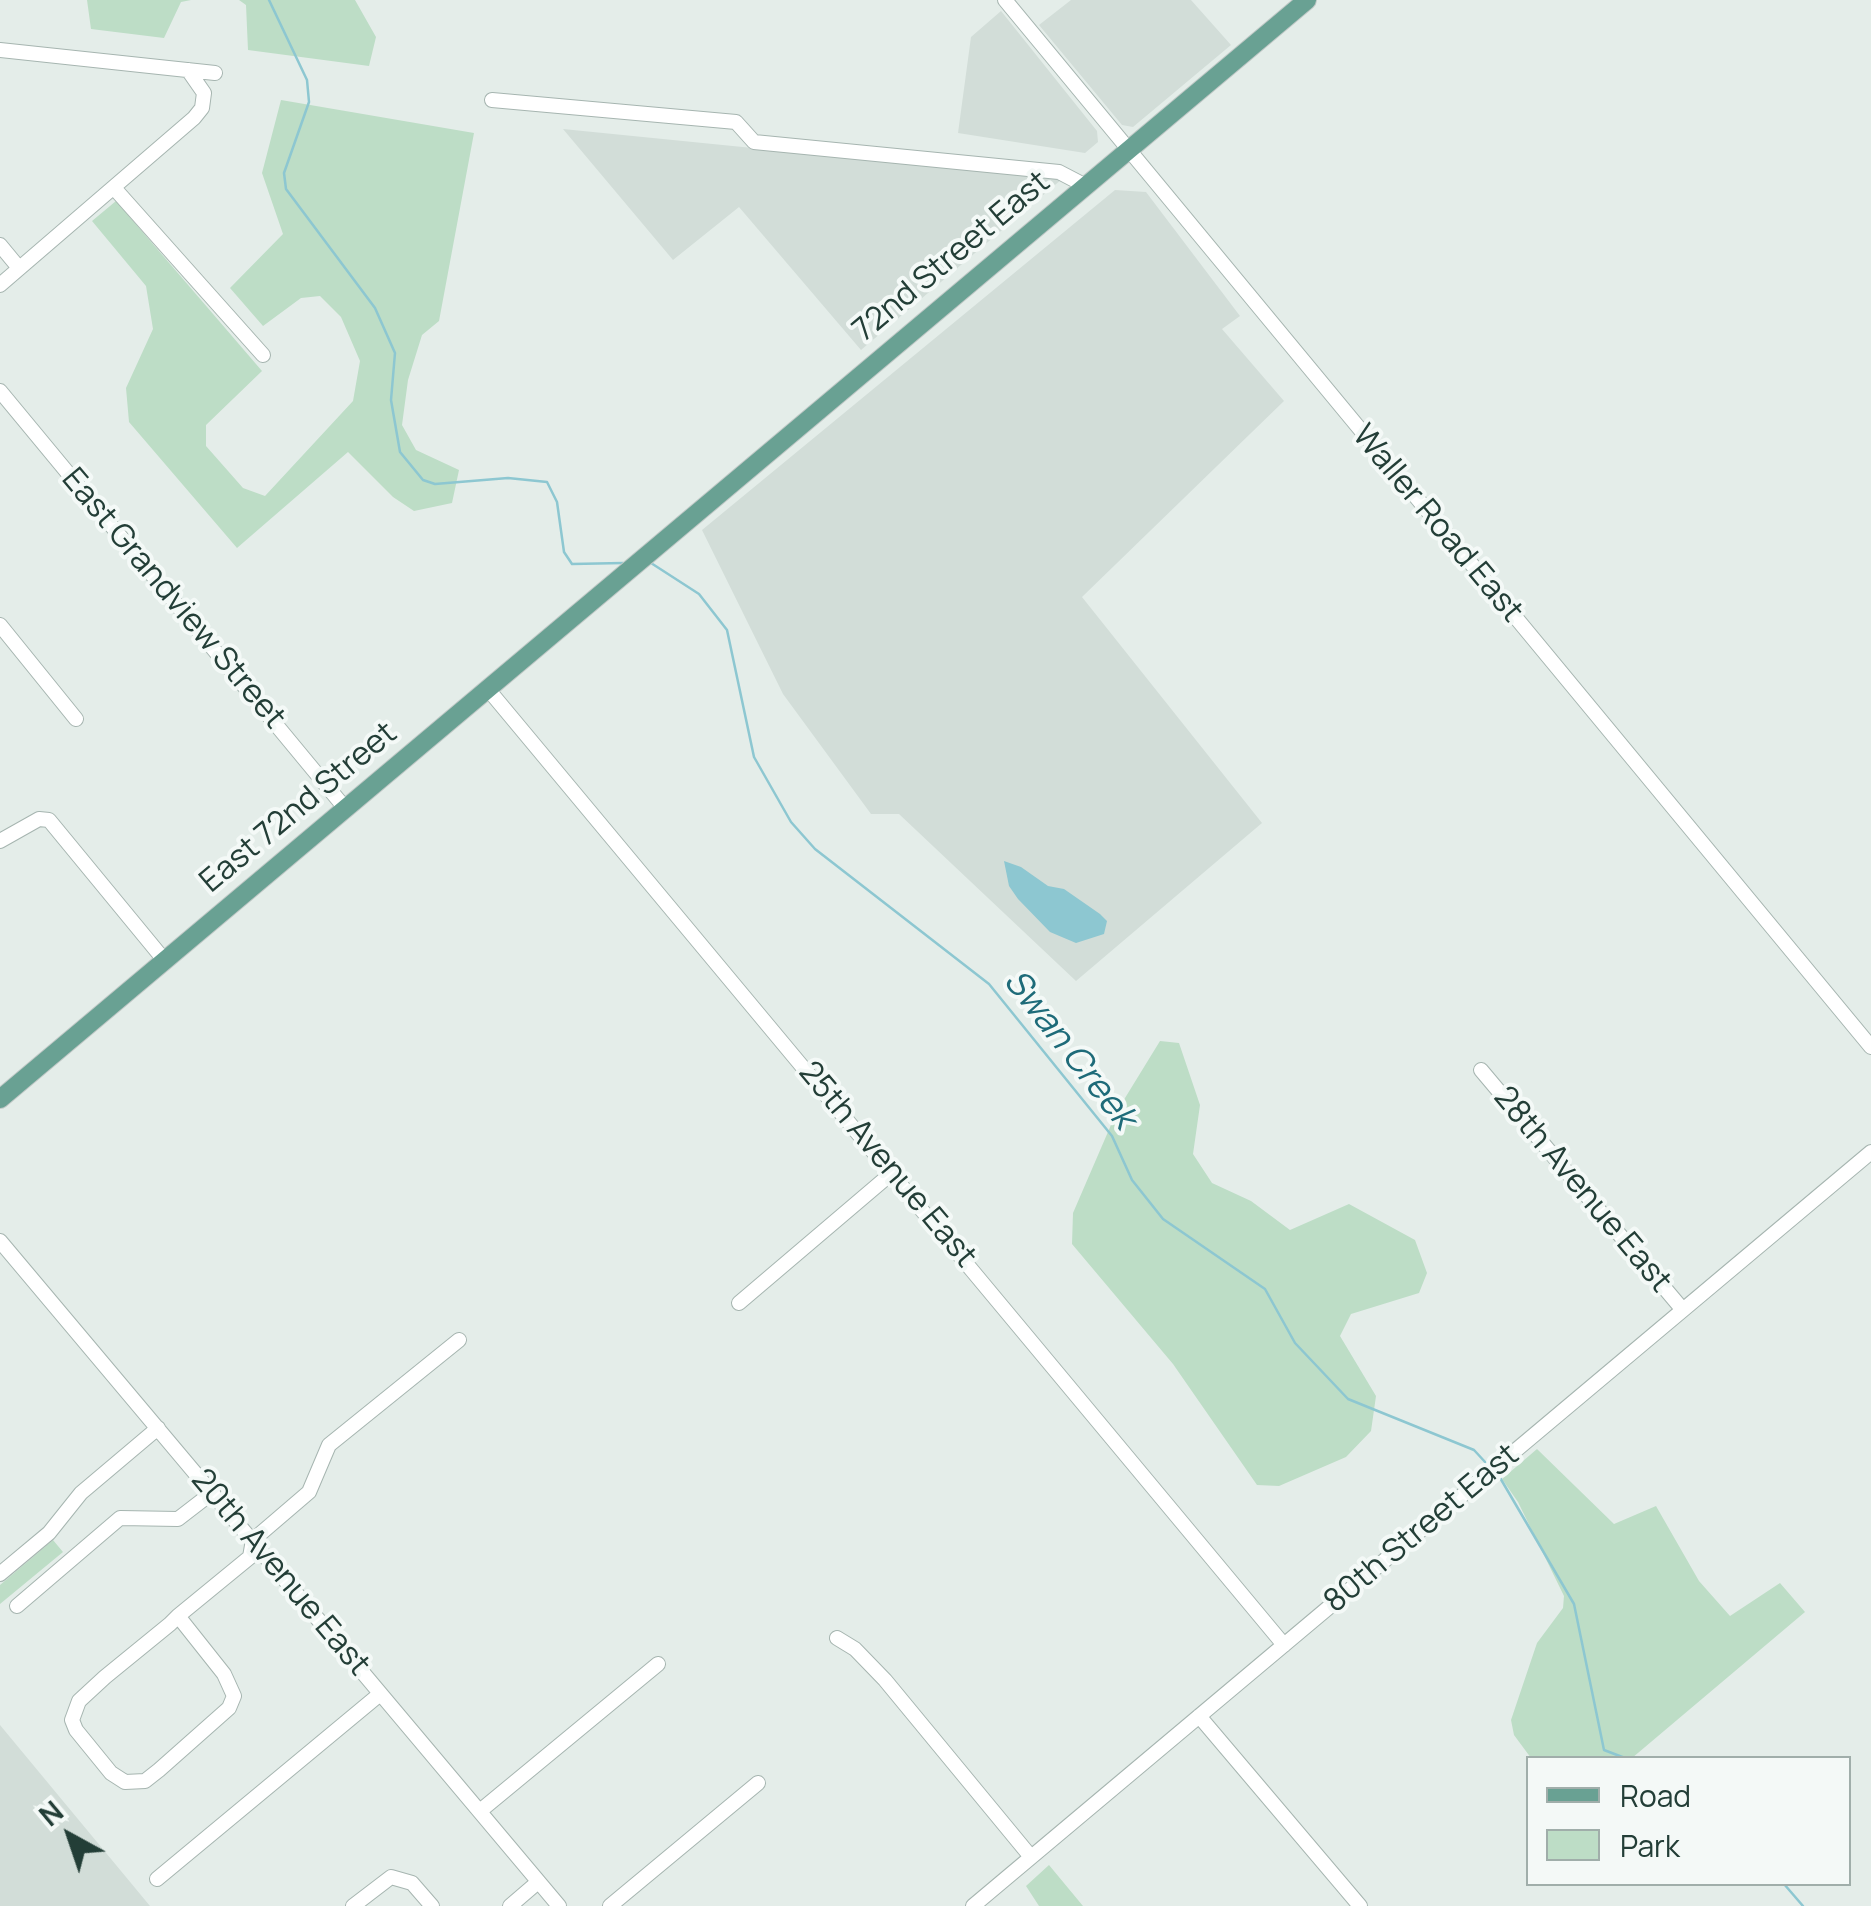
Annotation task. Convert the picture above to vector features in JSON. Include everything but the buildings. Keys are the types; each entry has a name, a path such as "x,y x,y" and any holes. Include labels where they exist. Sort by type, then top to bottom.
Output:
{"main road":[{"name":"72nd Street East","path":"636,562 1307,0"},
{"name":"East 72nd Street","path":"0,1100 636,562"}],"street":[{"name":"Waller Road East","path":"1004,0 1871,1047"},
{"path":"0,50 215,72"},
{"path":"0,285 115,189 202,108 202,87 188,70"},
{"path":"492,100 736,122 754,142 1059,172 1084,185"},
{"path":"115,189 263,356"},
{"path":"0,245 19,268"},
{"name":"East Grandview Street","path":"0,391 345,808"},
{"path":"0,625 76,719"},
{"name":"25th Avenue East","path":"488,688 1284,1645"},
{"path":"0,841 45,818 166,961"},
{"name":"28th Avenue East","path":"1481,1070 1683,1310"},
{"name":"80th Street East","path":"973,1906 1871,1152"},
{"path":"739,1303 894,1172"},
{"name":"20th Avenue East","path":"0,1242 559,1906"},
{"path":"178,1616 224,1674 234,1696 229,1708 159,1770 145,1780 125,1782 111,1773 76,1730 73,1714 79,1701 178,1616 250,1557 253,1540 308,1492 329,1445 459,1340"},
{"path":"0,1574 49,1533 89,1485 158,1428"},
{"path":"17,1606 120,1518 178,1519 213,1492"},
{"path":"837,1638 855,1649 885,1680 1032,1857"},
{"path":"480,1812 658,1664"},
{"path":"156,1879 380,1694"},
{"path":"1199,1716 1360,1906"},
{"path":"610,1906 758,1783"},
{"path":"353,1906 384,1880 401,1878 412,1883 432,1906"},
{"path":"510,1906 538,1882"}],"shaded area":[{"path":"1071,0 1191,0 1231,45 1133,127 1122,125 1039,25"},
{"path":"1001,11 1097,131 1098,142 1085,153 958,133 971,37"},
{"path":"563,129 1062,179 861,350 739,207 673,260"},
{"path":"1115,190 1146,192 1240,316 1222,329 1284,401 1082,597 1262,823 1076,981 899,814 871,814 783,694 702,530"},
{"path":"0,1725 150,1906 0,1906"}],"green space":[{"path":"87,0 191,0 181,2 164,38 91,29"},
{"path":"239,0 355,0 376,37 369,66 248,50 246,5"},
{"path":"281,100 474,133 439,321 422,335 408,380 402,425 416,450 459,470 452,503 414,511 393,497 348,452 237,548 129,422 126,388 153,329 146,286 92,221 116,201 262,371 206,425 206,446 243,488 265,496 353,401 360,361 341,317 320,296 301,298 263,326 230,288 283,234 262,173"},
{"path":"1160,1041 1179,1043 1200,1105 1193,1154 1212,1183 1251,1201 1290,1230 1349,1204 1415,1240 1427,1273 1419,1293 1351,1314 1340,1336 1376,1396 1371,1431 1346,1457 1279,1486 1257,1485 1173,1364 1072,1244 1073,1213 1117,1111"},
{"path":"1537,1449 1614,1524 1656,1506 1699,1581 1730,1616 1780,1583 1805,1612 1634,1756 1530,1756 1514,1735 1511,1720 1537,1643 1563,1608 1564,1596 1518,1502 1502,1479"},
{"path":"53,1540 63,1552 0,1604 0,1585"},
{"path":"1049,1865 1083,1906 1039,1906 1026,1886"}],"water":[{"path":"1004,861 1021,867 1048,886 1064,889 1100,914 1107,921 1104,934 1076,943 1050,932 1009,886"}],"waterway":[{"name":"Swan Creek","path":"269,0 307,80 309,102 284,173 286,189 375,308 395,353 391,400 400,452 423,480 435,484 508,478 547,482 557,502 564,552 572,564 623,563"},
{"name":"Swan Creek","path":"651,563 699,594 727,630 754,757 791,822 815,849 989,984 1112,1136 1132,1180 1163,1219 1265,1289 1295,1343 1348,1399 1474,1450 1486,1463"},
{"name":"Swan Creek","path":"1499,1476 1574,1604 1604,1750 1620,1756"},
{"name":"Swan Creek","path":"1786,1886 1803,1906"}]}
